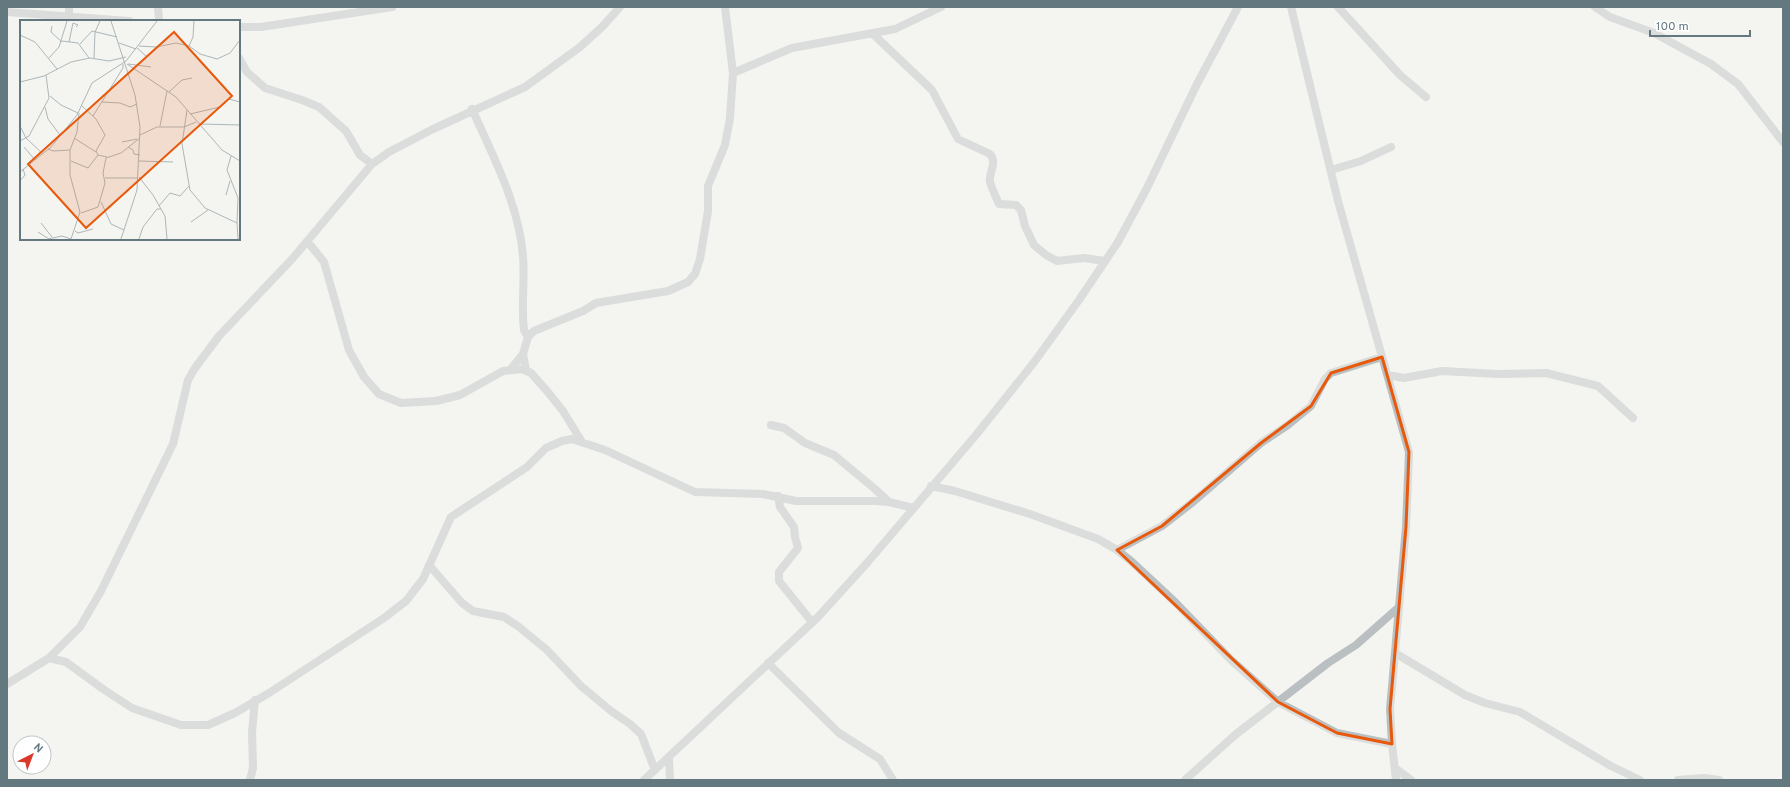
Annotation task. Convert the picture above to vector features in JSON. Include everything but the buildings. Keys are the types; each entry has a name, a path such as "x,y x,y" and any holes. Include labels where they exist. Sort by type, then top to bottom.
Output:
{"street":[{"path":"69,7 69,17"},
{"path":"158,7 160,20"},
{"path":"240,28 260,27 390,7"},
{"path":"7,684 49,658 80,627 101,591 173,444 188,380 195,368 219,336 307,242 372,164 389,152 472,109 525,87 580,47 602,27 620,7"},
{"path":"511,369 523,354 528,338 534,331 583,311 596,303 668,291 688,282 695,274 700,259 708,211 708,186 725,145 730,118 733,73 725,7"},
{"path":"733,73 792,48 895,29 941,7"},
{"path":"644,780 812,622 867,563 976,435 1035,360 1079,300 1118,242 1147,188 1197,84 1238,7"},
{"path":"1291,7 1331,170 1388,375 1391,392 1409,452 1406,527 1390,709 1396,780"},
{"path":"1338,7 1400,76 1426,97"},
{"path":"1595,7 1610,17 1654,33 1711,64 1738,84 1783,142"},
{"path":"7,12 54,18 69,17 115,20"},
{"path":"873,34 932,90 958,139 990,154 993,157 990,181 999,204 1016,205 1021,210 1025,226 1034,245 1046,255 1057,261 1084,258 1105,261"},
{"path":"240,60 247,72 265,88 319,107 346,131 360,155 372,164"},
{"path":"472,109 501,176 514,214 523,256 524,330 528,338"},
{"path":"1331,170 1362,161 1391,147"},
{"path":"307,242 324,262 349,350 364,377 379,394 401,403 436,401 460,395 504,371 511,369 526,370 531,373 559,406 582,442"},
{"path":"523,354 526,370"},
{"path":"1117,550 1162,526 1193,502 1261,443 1288,425 1311,406 1325,379 1331,373 1362,362 1382,357"},
{"path":"1388,375 1404,378 1442,371 1498,374 1546,373 1598,386 1633,418"},
{"path":"771,425 784,428 805,443 834,455 889,502"},
{"path":"49,658 66,662 102,689 132,708 181,725 208,724 235,713 384,618 406,601 423,579 450,517 527,467 546,448 562,441 572,439 605,450 695,492 727,492 778,496 796,501 889,502 913,508"},
{"path":"931,486 955,491 1030,514 1098,539 1117,550 1175,602 1231,660 1278,702 1338,733 1392,744"},
{"path":"778,496 780,507 794,526 794,537 798,548 779,572 780,581 812,622"},
{"path":"429,565 462,604 473,611 504,617 519,627 547,650 581,686 611,711 630,724 641,734 655,770"},
{"path":"1185,780 1220,747 1328,663 1356,645 1399,607"},
{"path":"1395,653 1465,695 1485,703 1520,712 1611,766 1640,780"},
{"path":"768,663 839,732 880,759 893,780"},
{"path":"250,780 253,768 252,732 255,700"},
{"path":"669,758 670,780"},
{"path":"1395,768 1411,780"},
{"path":"1678,780 1704,778 1719,780"}],"highlighted area":[{"path":"1382,357 1409,452 1406,527 1390,709 1392,744 1337,733 1278,702 1117,550 1162,526 1261,443 1311,406 1331,373"}]}
